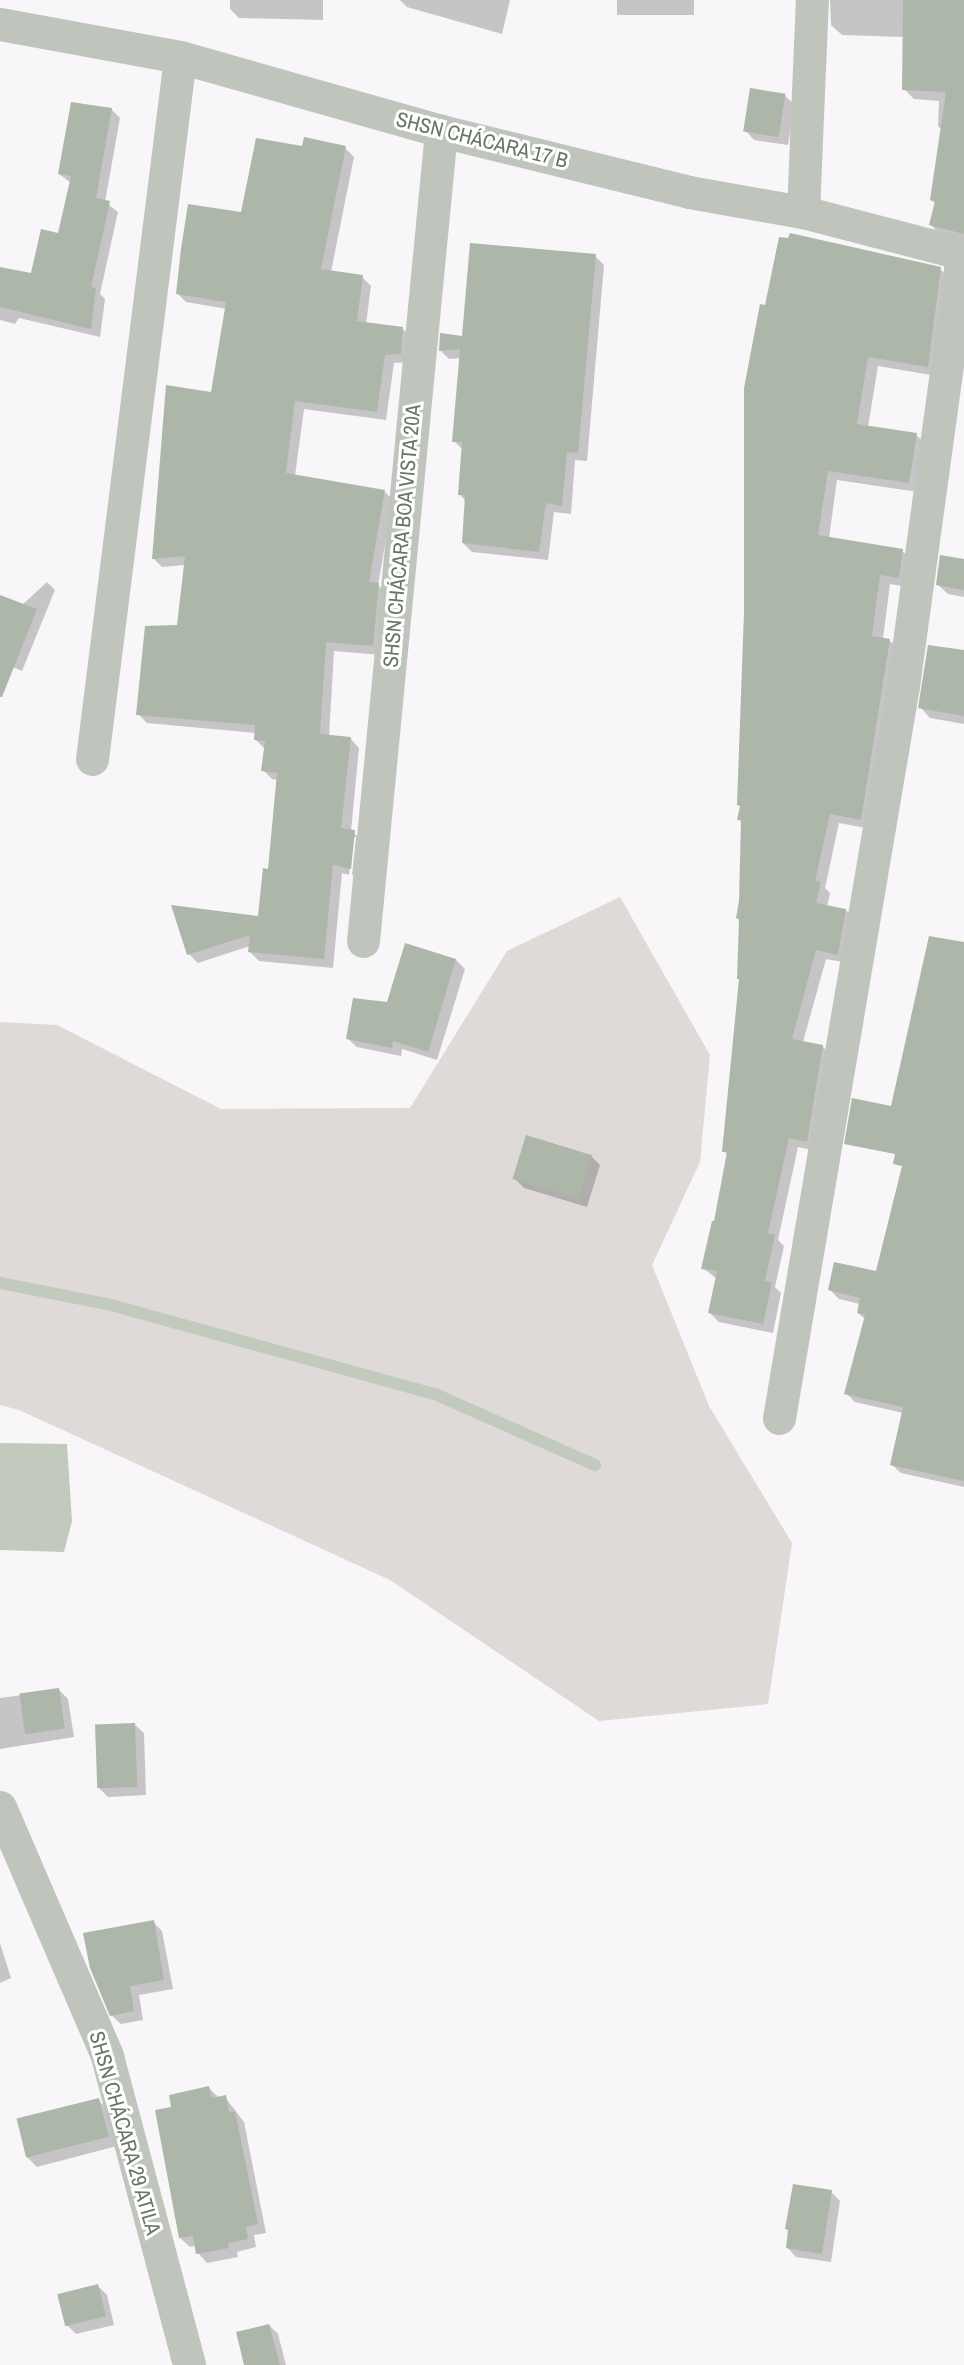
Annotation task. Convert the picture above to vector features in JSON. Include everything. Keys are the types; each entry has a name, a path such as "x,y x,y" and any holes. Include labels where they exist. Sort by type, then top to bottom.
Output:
{"street":[{"path":"802,212 812,0"},
{"name":"SHSN CHÁCARA 17 B","path":"0,24 180,57 441,131 689,192 802,212 963,254"},
{"path":"92,759 180,57"},
{"name":"SHSN CHÁCARA BOA VISTA 20A","path":"363,941 441,131"},
{"path":"779,1418 903,686 963,254"},
{"name":"SHSN CHÁCARA 29 ATILA","path":"0,1807 107,2056 189,2365"}],"shaded area":[{"path":"620,897 710,1055 700,1162 652,1265 709,1406 792,1543 768,1704 599,1721 390,1580 19,1410 0,1405 0,1022 57,1025 221,1109 410,1108 507,951"},
{"path":"0,1443 67,1444 72,1521 64,1552 0,1550"}],"building":[{"path":"903,0 964,0 964,234 929,225 935,201 930,200 946,92 902,90"},
{"path":"750,88 786,94 779,137 743,131"},
{"path":"71,102 112,108 96,198 110,201 91,287 96,288 91,329 0,307 0,267 31,273 41,229 58,233 71,176 58,174"},
{"path":"304,137 346,146 321,269 363,275 357,321 403,327 401,354 385,355 377,412 295,401 286,473 385,490 369,582 379,583 373,646 326,642 320,734 351,737 341,828 355,830 351,869 333,865 324,959 248,952 250,935 187,955 171,905 258,916 263,868 268,869 277,773 261,771 265,741 254,740 255,725 136,715 145,626 177,625 185,556 152,559 166,385 211,392 226,302 176,294 181,249 188,204 241,212 256,138 302,146"},
{"path":"790,233 941,267 928,367 868,357 857,424 917,433 909,483 828,471 818,535 903,549 899,578 880,575 872,636 890,639 861,820 830,814 815,881 821,882 816,903 846,909 838,955 816,950 792,1039 823,1045 807,1142 789,1138 768,1233 775,1235 765,1281 772,1282 763,1324 708,1313 717,1271 701,1269 712,1221 714,1221 727,1152 722,1152 739,979 737,979 739,919 736,918 739,901 741,820 737,820 740,806 737,805 744,612 744,388 760,304 765,305 779,237 788,238"},
{"path":"470,243 596,254 578,453 567,452 562,506 546,503 539,552 462,543 465,495 458,495 462,442 452,442 460,349 439,351 440,333 462,336"},
{"path":"940,555 964,559 964,590 936,585"},
{"path":"0,595 37,609 2,697 0,697"},
{"path":"928,645 964,650 964,716 918,708"},
{"path":"929,936 964,942 964,1481 890,1465 903,1407 844,1394 865,1315 857,1313 860,1298 828,1290 834,1262 876,1271 902,1166 893,1164 895,1154 844,1144 852,1098 891,1106"},
{"path":"405,943 456,959 428,1052 393,1041 392,1048 346,1039 353,998 387,1002"},
{"path":"526,1135 592,1155 579,1199 513,1179"},
{"path":"59,1688 65,1729 25,1734 19,1694"},
{"path":"135,1723 137,1787 97,1788 95,1724"},
{"path":"154,1920 164,1980 130,1986 134,2011 110,2016 90,1968 83,1933"},
{"path":"209,2086 212,2098 226,2095 229,2113 235,2111 258,2224 246,2227 248,2239 228,2243 229,2248 196,2254 193,2236 179,2238 155,2110 171,2107 169,2095"},
{"path":"99,2098 109,2137 26,2157 17,2119"},
{"path":"793,2184 832,2190 822,2254 786,2248 788,2230 785,2229"},
{"path":"98,2284 106,2316 65,2326 57,2294"},
{"path":"269,2324 280,2365 244,2365 236,2332"}],"waterway":[{"path":"0,1283 111,1305 435,1394 595,1465"}]}
